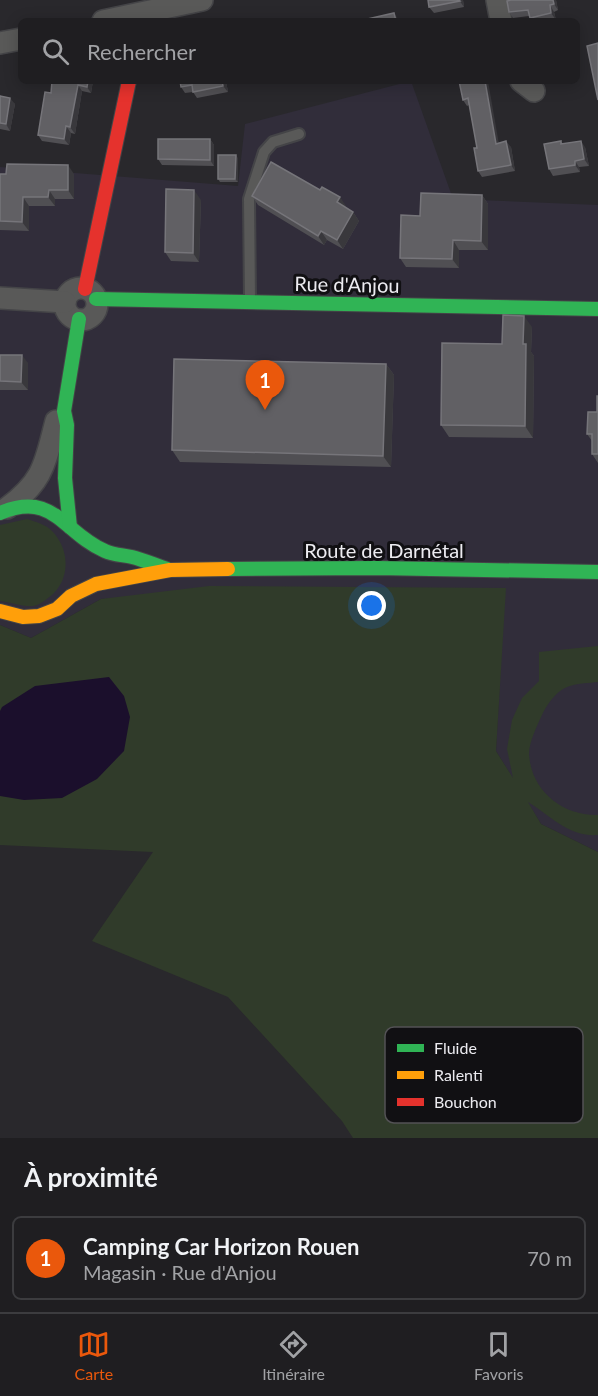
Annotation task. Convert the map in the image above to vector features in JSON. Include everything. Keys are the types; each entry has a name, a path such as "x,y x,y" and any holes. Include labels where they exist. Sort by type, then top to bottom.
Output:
{"street":[{"path":"116,18 202,0"},
{"path":"497,0 500,18"},
{"path":"0,43 18,40"},
{"path":"91,294 72,291 66,302 69,314 83,320 93,315 97,306 91,294 128,84"},
{"name":"Rue d'Anjou","path":"91,294 250,302 598,309"},
{"path":"0,298 66,302"},
{"path":"79,319 64,411 67,418 64,447 66,505 82,555"},
{"path":"3,511 20,498 40,473 46,463 57,417 64,411"},
{"path":"3,511 26,505 45,508 65,520 87,542 105,551 170,570"},
{"name":"Route de Darnétal","path":"170,570 377,568 598,572"},
{"path":"0,611 23,618 39,616 57,609 71,596 96,584 170,570"},
{"path":"71,596 80,580"}],"lane":[{"path":"250,302 249,199 264,152 273,142 299,134"}],"shaded area":[{"path":"399,84 412,84 453,199 598,205 598,852 541,824 496,751 505,588 101,599 31,638 0,625 0,167 238,186 245,124"},
{"path":"109,677 124,696 130,717 124,751 97,779 62,798 24,800 0,796 0,711 2,707 35,686"}],"green space":[{"path":"27,519 52,531 62,546 66,562 59,587 46,600 33,606 0,601 0,525"},
{"path":"209,586 506,588 496,751 513,778 507,749 512,720 522,698 539,681 539,652 598,646 598,682 570,686 553,697 536,729 529,754 531,767 542,790 561,806 585,814 598,815 598,835 587,835 568,829 528,802 541,824 598,852 598,1138 353,1138 342,1121 228,997 92,941 153,852 0,845 0,625 31,638 101,599"}],"building":[{"path":"428,0 459,0 460,1 429,7"},
{"path":"553,0 554,4 550,5 551,13 530,18 528,10 509,12 507,1"},
{"path":"394,13 395,18 372,18"},
{"path":"598,43 598,100 587,46"},
{"path":"52,84 88,84 87,87 78,85 70,127 66,126 64,139 38,135 45,92 51,93"},
{"path":"180,84 223,84 223,86 193,92 192,85 181,87"},
{"path":"460,84 486,84 496,144 506,141 511,165 478,171 474,148 477,148 468,98 463,100"},
{"path":"0,96 10,98 6,124 0,123"},
{"path":"158,139 210,139 210,160 158,159"},
{"path":"561,141 561,144 581,141 584,159 575,161 575,165 549,169 544,144"},
{"path":"218,155 236,155 235,179 218,179"},
{"path":"271,162 320,190 322,187 340,197 337,202 353,212 337,240 321,231 318,236 252,196"},
{"path":"7,164 68,165 68,190 49,190 48,197 23,197 22,222 0,221 0,174 6,174"},
{"path":"166,189 194,190 193,253 165,252"},
{"path":"421,193 482,195 481,241 453,240 452,259 400,258 401,215 420,216"},
{"path":"503,315 524,316 525,426 441,425 442,343 502,344"},
{"path":"0,355 22,355 21,382 0,381"},
{"path":"174,359 386,364 383,456 172,450"},
{"path":"597,396 598,454 592,454 592,434 587,434 588,412 597,412"}],"traffic: fast":[{"path":"96,299 598,309"},
{"path":"70,527 65,478 67,425 64,411 79,319"},
{"path":"0,513 18,507 46,510 105,551 136,558 167,569"},
{"path":"228,569 377,568 598,572"}],"traffic: slow":[{"path":"0,611 23,617 39,616 57,609 71,596 96,584 170,570 228,569"}],"traffic: jam":[{"path":"85,289 128,84"}],"place":[{"name":"Camping Car Horizon Rouen","path":"265,410"}]}
